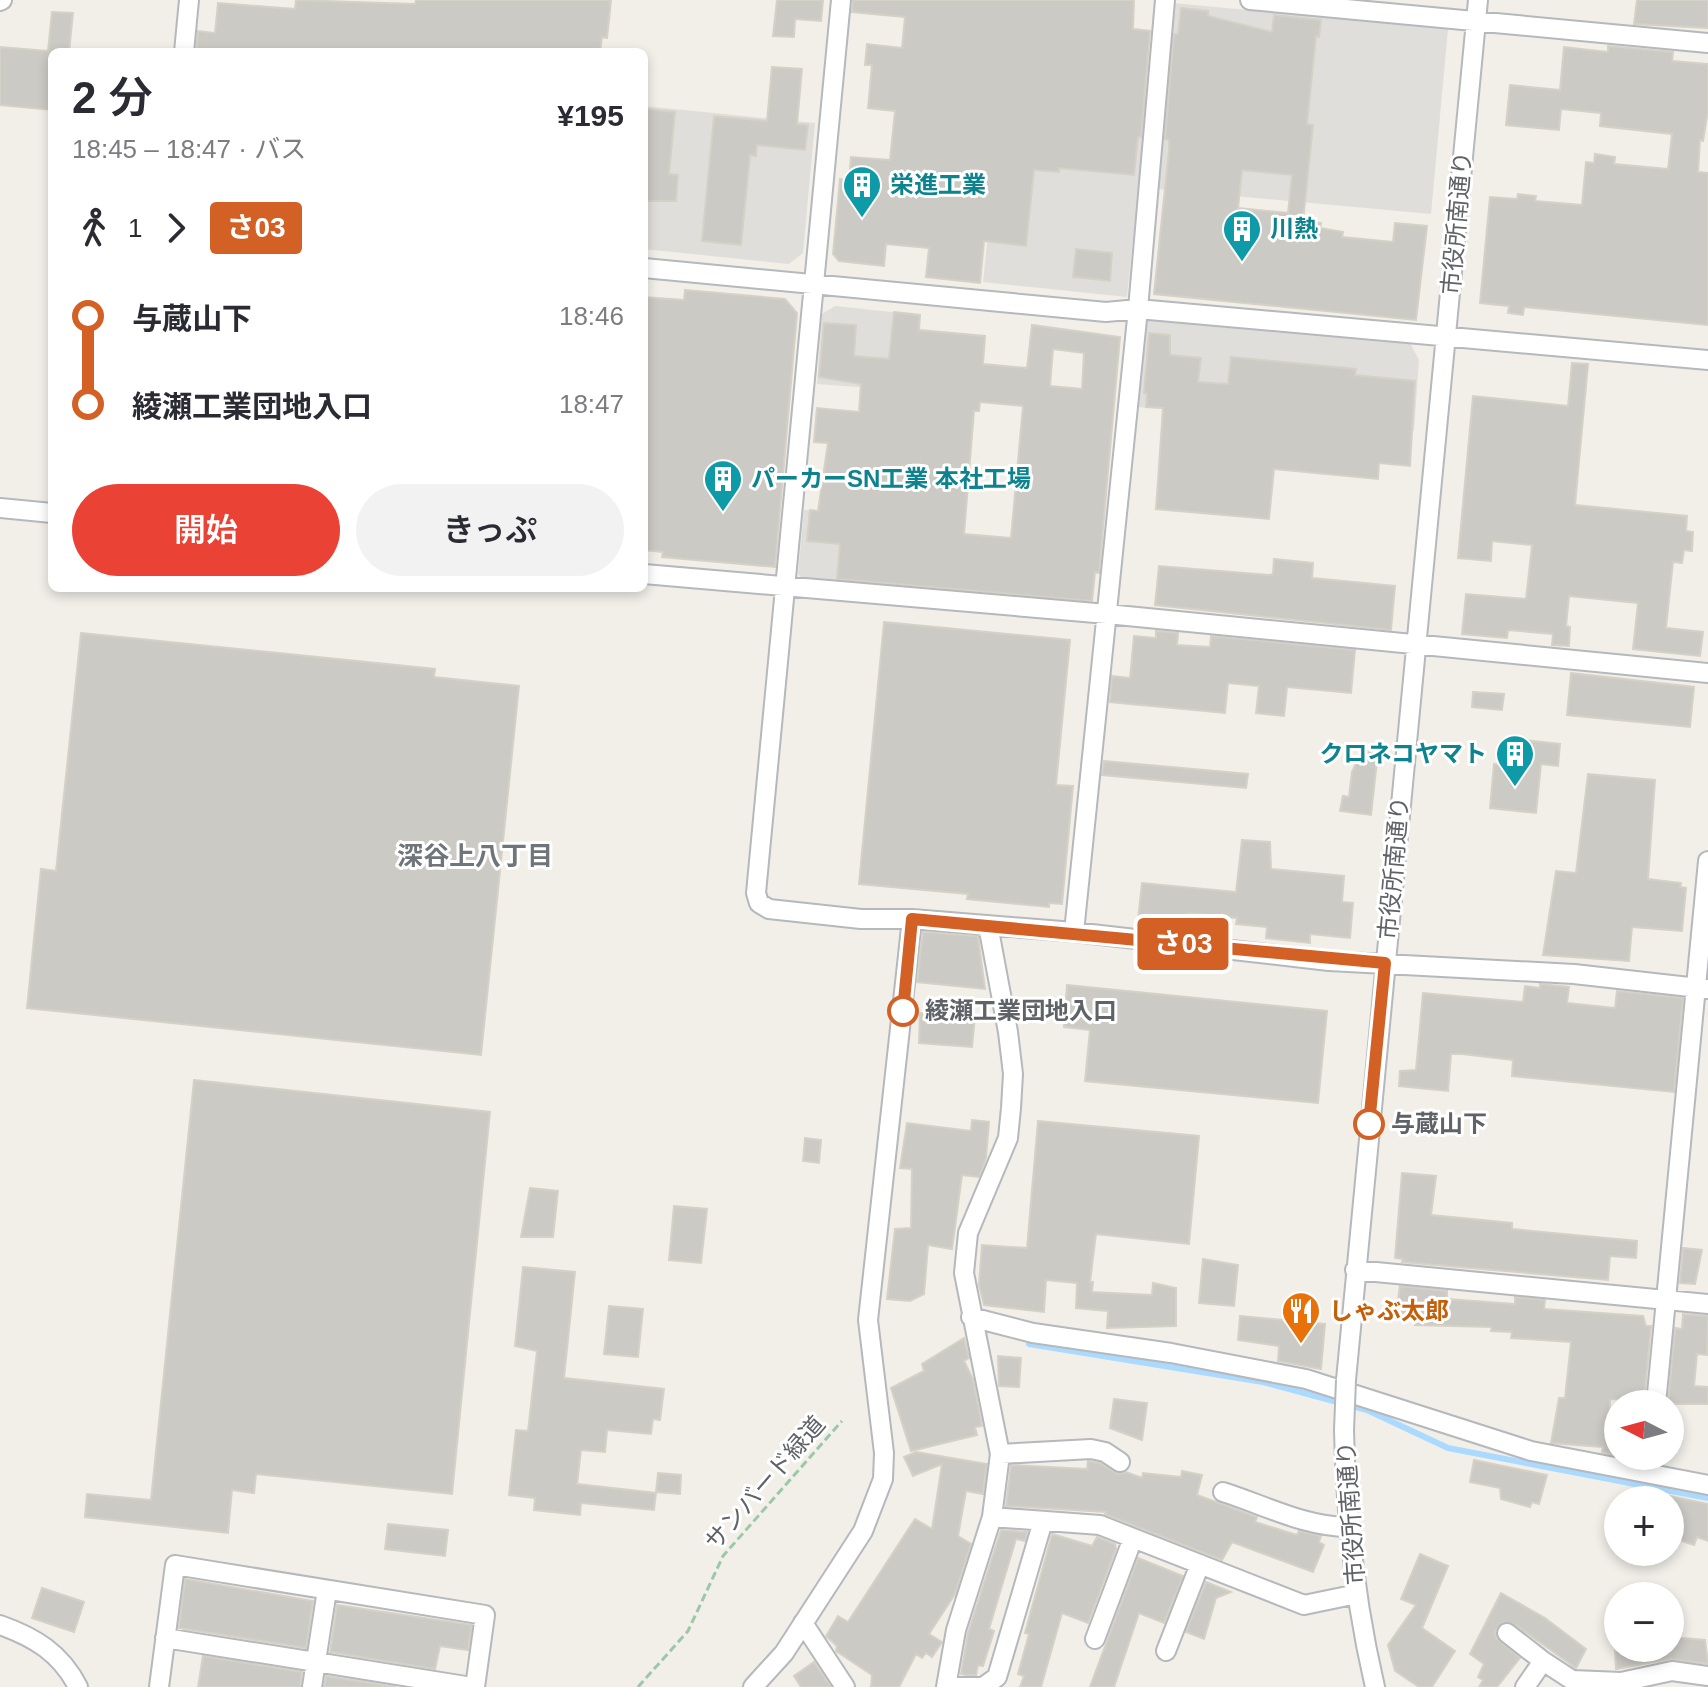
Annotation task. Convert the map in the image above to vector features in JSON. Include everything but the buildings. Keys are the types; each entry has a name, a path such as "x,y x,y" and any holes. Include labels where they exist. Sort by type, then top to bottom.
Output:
{"street":[{"path":"184,48 189,0"},
{"path":"841,0 756,893 759,903 769,909 861,919 912,919 1074,932 1329,961 1574,974 1702,988"},
{"path":"1074,932 1138,309 1165,0"},
{"path":"1250,0 1708,43"},
{"name":"市役所南通り","path":"1375,1687 1348,1527 1344,1430 1346,1380 1478,0"},
{"path":"648,268 1106,312 1138,309 1708,360"},
{"path":"0,508 48,513"},
{"path":"648,574 1107,614 1415,647 1708,673"},
{"path":"1657,1390 1702,988 1708,861"},
{"path":"753,1687 784,1653 863,1531 883,1479 884,1453 868,1320 912,919"},
{"path":"988,925 1008,1032 1012,1097 1008,1138 968,1233 964,1273 1000,1454 992,1517 956,1630 946,1687 983,1687 997,1677 1043,1521"},
{"path":"1355,1270 1708,1304"},
{"path":"971,1317 1033,1333 1171,1353 1306,1379 1531,1451 1604,1460"},
{"path":"1000,1454 1091,1449 1105,1452 1120,1462"},
{"path":"1664,1470 1708,1485"},
{"path":"1223,1492 1300,1519 1329,1527 1348,1527"},
{"path":"992,1517 1100,1525 1304,1605 1357,1594"},
{"path":"1095,1639 1133,1538"},
{"path":"1166,1651 1200,1564"},
{"path":"159,1687 165,1638 175,1565 485,1615 474,1687 165,1638"},
{"path":"312,1687 327,1590"},
{"path":"803,1623 845,1687"},
{"path":"0,1625 29,1635 52,1652 78,1687"},
{"path":"1507,1633 1572,1680 1621,1685 1672,1671 1708,1676"},
{"path":"1525,1687 1543,1661"}],"path":[{"name":"サンバード緑道","path":"638,1687 688,1631 723,1556 842,1421"}],"shaded area":[{"path":"1173,3 1448,29 1431,214 1157,189"},
{"path":"1004,82 1148,97 1127,297 983,282"},
{"path":"648,106 815,123 803,253 789,264 648,249"},
{"path":"835,306 920,315 913,391 817,384 822,314"},
{"path":"1146,320 1410,343 1419,360 1414,431 1138,407"},
{"path":"804,510 903,520 900,585 897,592 805,582 798,574"}],"waterway":[{"path":"1029,1344 1263,1382 1367,1410 1448,1448 1708,1498"}],"bus line":[{"name":"さ03","path":"903,1011 912,919 1074,932 1329,961 1385,963 1369,1124"}],"place":[{"name":"栄進工業","path":"862,219"},
{"name":"川熱","path":"1242,263"},
{"name":"パーカーSN工業 本社工場","path":"723,513"},
{"name":"クロネコヤマト","path":"1515,788"},
{"name":"綾瀬工業団地入口","path":"903,1011"},
{"name":"与蔵山下","path":"1369,1124"},
{"name":"しゃぶ太郎","path":"1301,1345"}],"district":[{"name":"深谷上八丁目","path":"475,856"}]}
